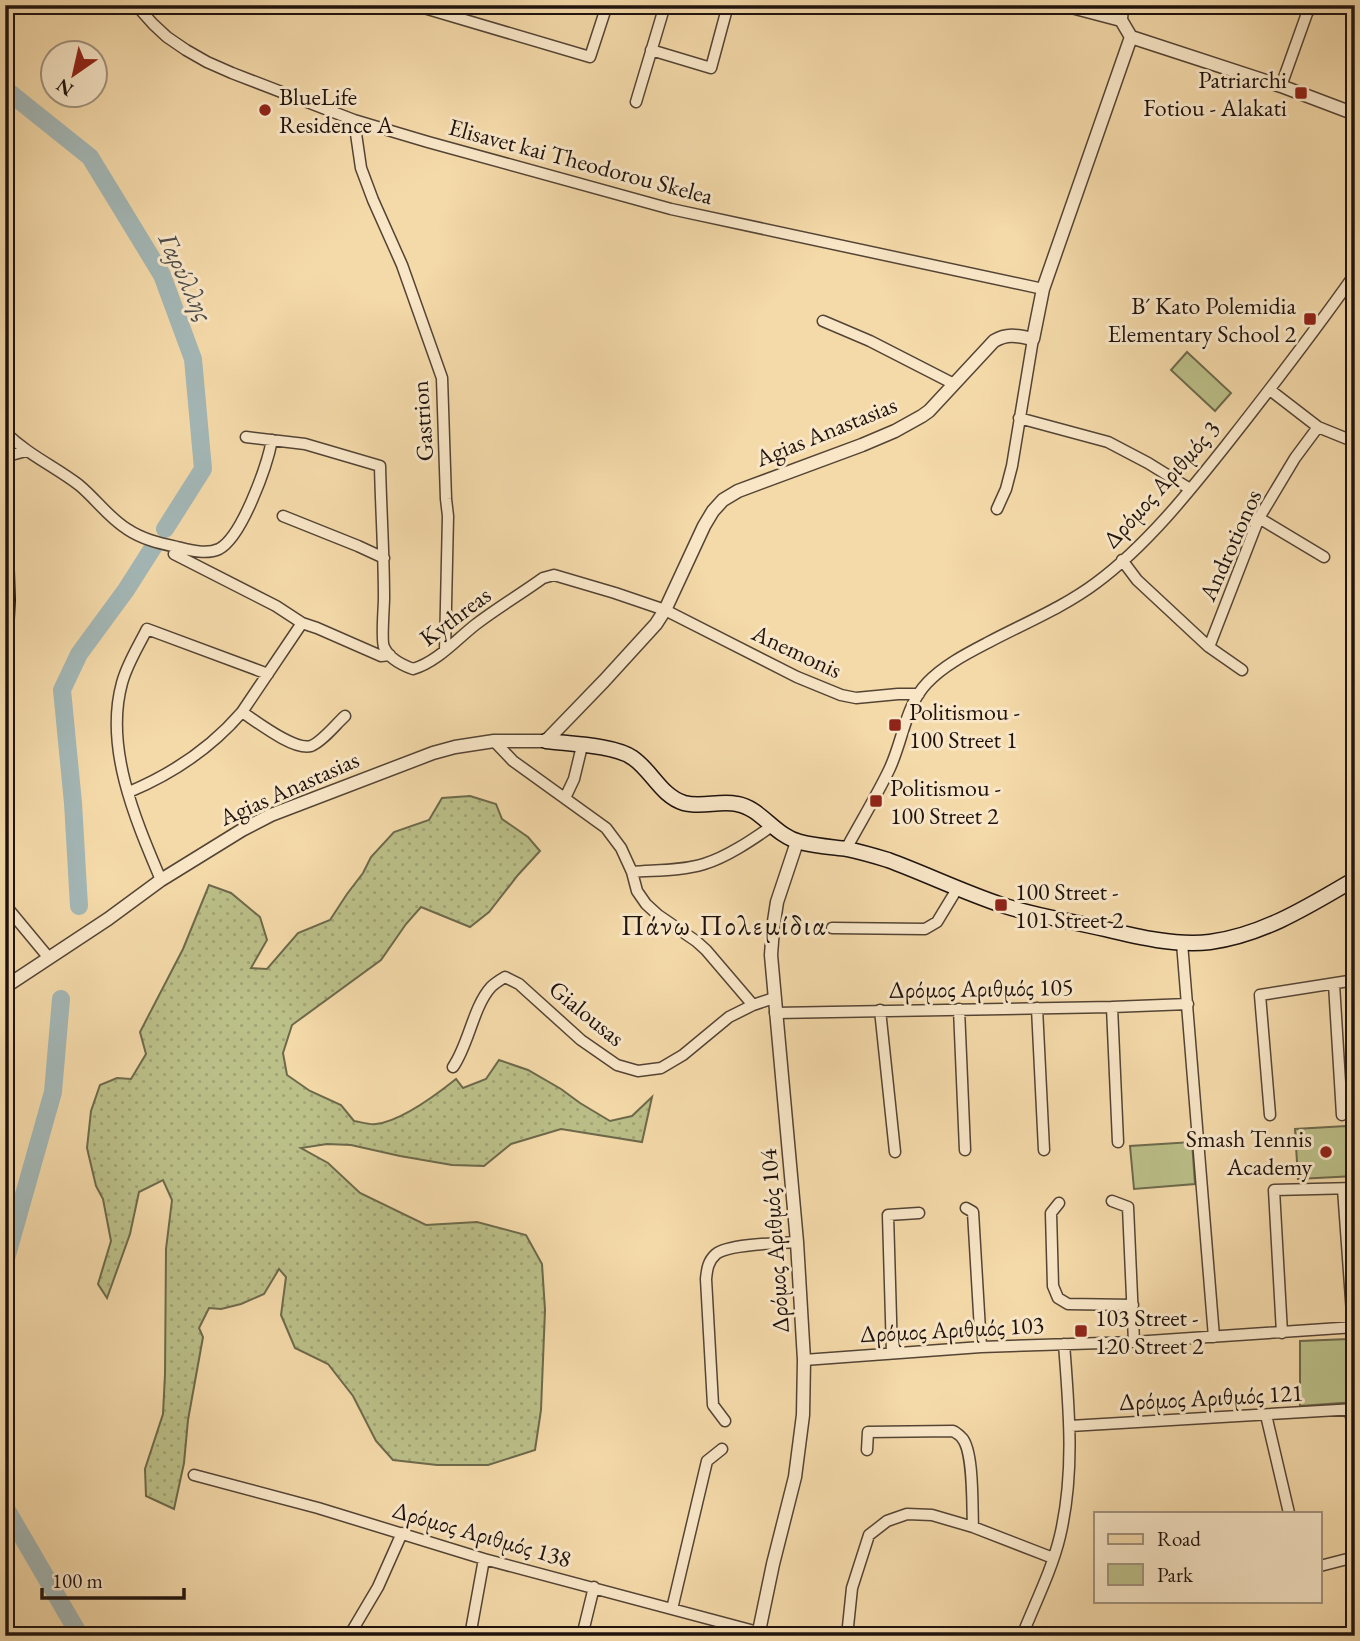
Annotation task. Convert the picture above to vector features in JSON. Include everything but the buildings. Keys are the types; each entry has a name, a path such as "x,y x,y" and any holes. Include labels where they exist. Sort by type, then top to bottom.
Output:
{"main road":[{"path":"5,539 5,639"},
{"name":"Agias Anastasias","path":"545,741 610,749 630,756 648,770 675,799 698,805 737,803 748,807 772,827 797,842"},
{"path":"797,842 846,849 889,860 1004,906 1124,934 1182,943 1209,942 1254,932 1299,912 1355,879"}],"street":[{"name":"Elisavet kai Theodorou Skelea","path":"136,5 167,37 207,62 354,120 671,208 1043,289"},
{"path":"414,5 590,57 607,5"},
{"path":"636,102 665,5"},
{"path":"651,50 711,68 728,5"},
{"path":"1064,5 1121,20"},
{"path":"1122,5 1121,20 1131,37 1281,86 1355,114"},
{"path":"1281,86 1310,8 1289,5"},
{"path":"996,509 1006,489 1012,466 1043,289 1131,37"},
{"name":"Gastrion","path":"354,120 361,168 402,265 442,378 448,516 445,650"},
{"name":"Δρόμος Αριθμός 3","path":"919,694 938,673 969,652 1094,584 1140,544 1190,489 1270,390 1355,274"},
{"path":"823,321 870,341 954,384"},
{"name":"Agias Anastasias","path":"5,987 108,919 161,880 271,815 455,747 494,741 545,741 649,633 665,610 704,526 723,500 738,491 895,431 929,411 994,341 1002,336 1012,335 1034,339"},
{"path":"1270,390 1318,427 1355,442"},
{"path":"1020,418 1108,442 1190,489"},
{"name":"Androtionos","path":"1209,648 1259,518 1295,458 1318,427"},
{"path":"5,432 26,451 67,476 115,520 137,535 148,540 207,552 217,550 234,536 269,453 272,440 246,437"},
{"name":"Kythreas","path":"272,440 305,444 380,466 384,558 382,640 385,649 401,664 414,669 420,667 507,603 543,579 554,575 665,610"},
{"path":"5,459 26,451"},
{"path":"283,516 384,558"},
{"path":"1259,518 1324,557"},
{"path":"174,554 276,606 302,623 381,656 390,655"},
{"path":"1122,560 1137,580 1209,648 1242,670"},
{"name":"Anemonis","path":"665,610 797,677 841,695 856,698 919,694"},
{"path":"129,792 176,769 232,723 302,623"},
{"path":"161,880 135,818 117,740 118,704 128,665 147,629 268,674"},
{"path":"846,849 890,769 911,707 919,694"},
{"path":"242,712 292,744 304,746 311,746 345,716"},
{"path":"494,741 513,761 606,828 621,848 637,891 646,904 706,950 753,1005"},
{"path":"565,798 574,779 582,746"},
{"path":"632,872 705,864 748,843 772,827"},
{"name":"Δρόμος Αριθμός 104","path":"758,1634 795,1478 803,1415 804,1360 797,1242 771,955 777,902 797,842"},
{"path":"832,928 925,929 937,922 957,889"},
{"path":"5,905 49,958"},
{"path":"1182,943 1214,1337"},
{"name":"Gialousas","path":"453,1068 483,998 493,984 505,977 519,984 581,1040 617,1065 638,1071 661,1068 683,1055 729,1017 774,998"},
{"path":"1270,1115 1260,995 1355,980"},
{"path":"1334,984 1342,1115"},
{"name":"Δρόμος Αριθμός 105","path":"775,1013 1188,1004"},
{"path":"1112,1007 1118,1142"},
{"path":"1037,1008 1044,1150"},
{"path":"959,1009 965,1150"},
{"path":"880,1010 895,1152"},
{"path":"1282,1333 1274,1190 1349,1189 1354,1327"},
{"path":"1112,1201 1128,1207 1135,1342"},
{"path":"1059,1203 1051,1213 1053,1286 1058,1298 1068,1304 1133,1305"},
{"path":"966,1208 973,1212 981,1347"},
{"path":"892,1353 888,1215 919,1213"},
{"path":"725,1421 713,1405 706,1279 709,1263 716,1254 727,1248 797,1242"},
{"name":"Δρόμος Αριθμός 103","path":"804,1360 981,1347 1135,1342 1354,1327"},
{"path":"1022,1636 1053,1558 1066,1501 1070,1426 1064,1344"},
{"path":"1352,1409 1355,1431"},
{"name":"Δρόμος Αριθμός 121","path":"1070,1426 1352,1409"},
{"path":"1266,1415 1289,1512"},
{"path":"867,1450 868,1432 953,1431 964,1439 970,1455 973,1527"},
{"path":"672,1609 707,1461 722,1450"},
{"name":"Δρόμος Αριθμός 138","path":"194,1475 758,1634"},
{"path":"847,1636 852,1588 869,1535 887,1521 907,1514 932,1514 1053,1558"},
{"path":"349,1636 378,1587 402,1534"},
{"path":"1322,1565 1355,1557"},
{"path":"470,1636 485,1559"},
{"path":"582,1636 594,1587"}],"green space":[{"path":"1187,352 1231,393 1215,411 1171,370"},
{"path":"470,796 496,804 502,819 528,837 540,851 489,912 470,927 421,907 381,960 292,1025 283,1053 287,1075 310,1091 341,1105 354,1121 371,1124 386,1122 407,1113 456,1079 463,1088 486,1079 499,1060 528,1070 610,1121 632,1116 652,1097 642,1142 561,1129 511,1144 484,1166 452,1165 351,1145 327,1144 301,1148 328,1163 360,1193 426,1225 477,1222 526,1235 542,1264 545,1310 541,1410 535,1450 488,1465 437,1465 393,1460 376,1441 353,1396 328,1364 295,1348 281,1315 286,1277 279,1269 264,1294 241,1304 221,1309 209,1308 199,1328 203,1337 188,1420 184,1463 174,1509 146,1496 145,1469 163,1414 166,1249 172,1200 163,1180 139,1192 130,1234 107,1298 98,1284 111,1241 103,1199 96,1186 87,1148 91,1111 100,1085 117,1078 131,1079 146,1054 140,1032 183,949 209,885 231,893 260,917 267,940 251,968 267,969 298,933 330,920 371,857 394,832 429,820 442,798"},
{"name":"Smash Tennis Academy","path":"1346,1126 1347,1129 1355,1129 1355,1176 1298,1179 1295,1129"},
{"path":"1192,1142 1195,1184 1134,1189 1130,1146"},
{"path":"1354,1335 1355,1402 1300,1406 1300,1341 1349,1339"}],"waterway":[{"name":"Γαρύλλης","path":"5,89 90,157 162,275 193,359 203,469 165,529"},
{"name":"Γαρύλλης","path":"79,906 62,690 79,654 154,546"},
{"name":"Γαρύλλης","path":"5,1262 53,1092 61,999"},
{"name":"Γαρύλλης","path":"5,1507 80,1636"}],"place":[{"name":"Patriarchi Fotiou - Alakati","path":"1301,93"},
{"name":"BlueLife Residence A","path":"265,110"},
{"name":"B´ Kato Polemidia Elementary School 2","path":"1310,319"},
{"name":"Politismou - 100 Street 1","path":"895,725"},
{"name":"Politismou - 100 Street 2","path":"876,801"},
{"name":"100 Street - 101 Street 2","path":"1001,905"},
{"name":"Smash Tennis Academy","path":"1326,1152"},
{"name":"103 Street - 120 Street 2","path":"1081,1331"}],"district":[{"name":"Πάνω Πολεμίδια","path":"724,925"}]}
